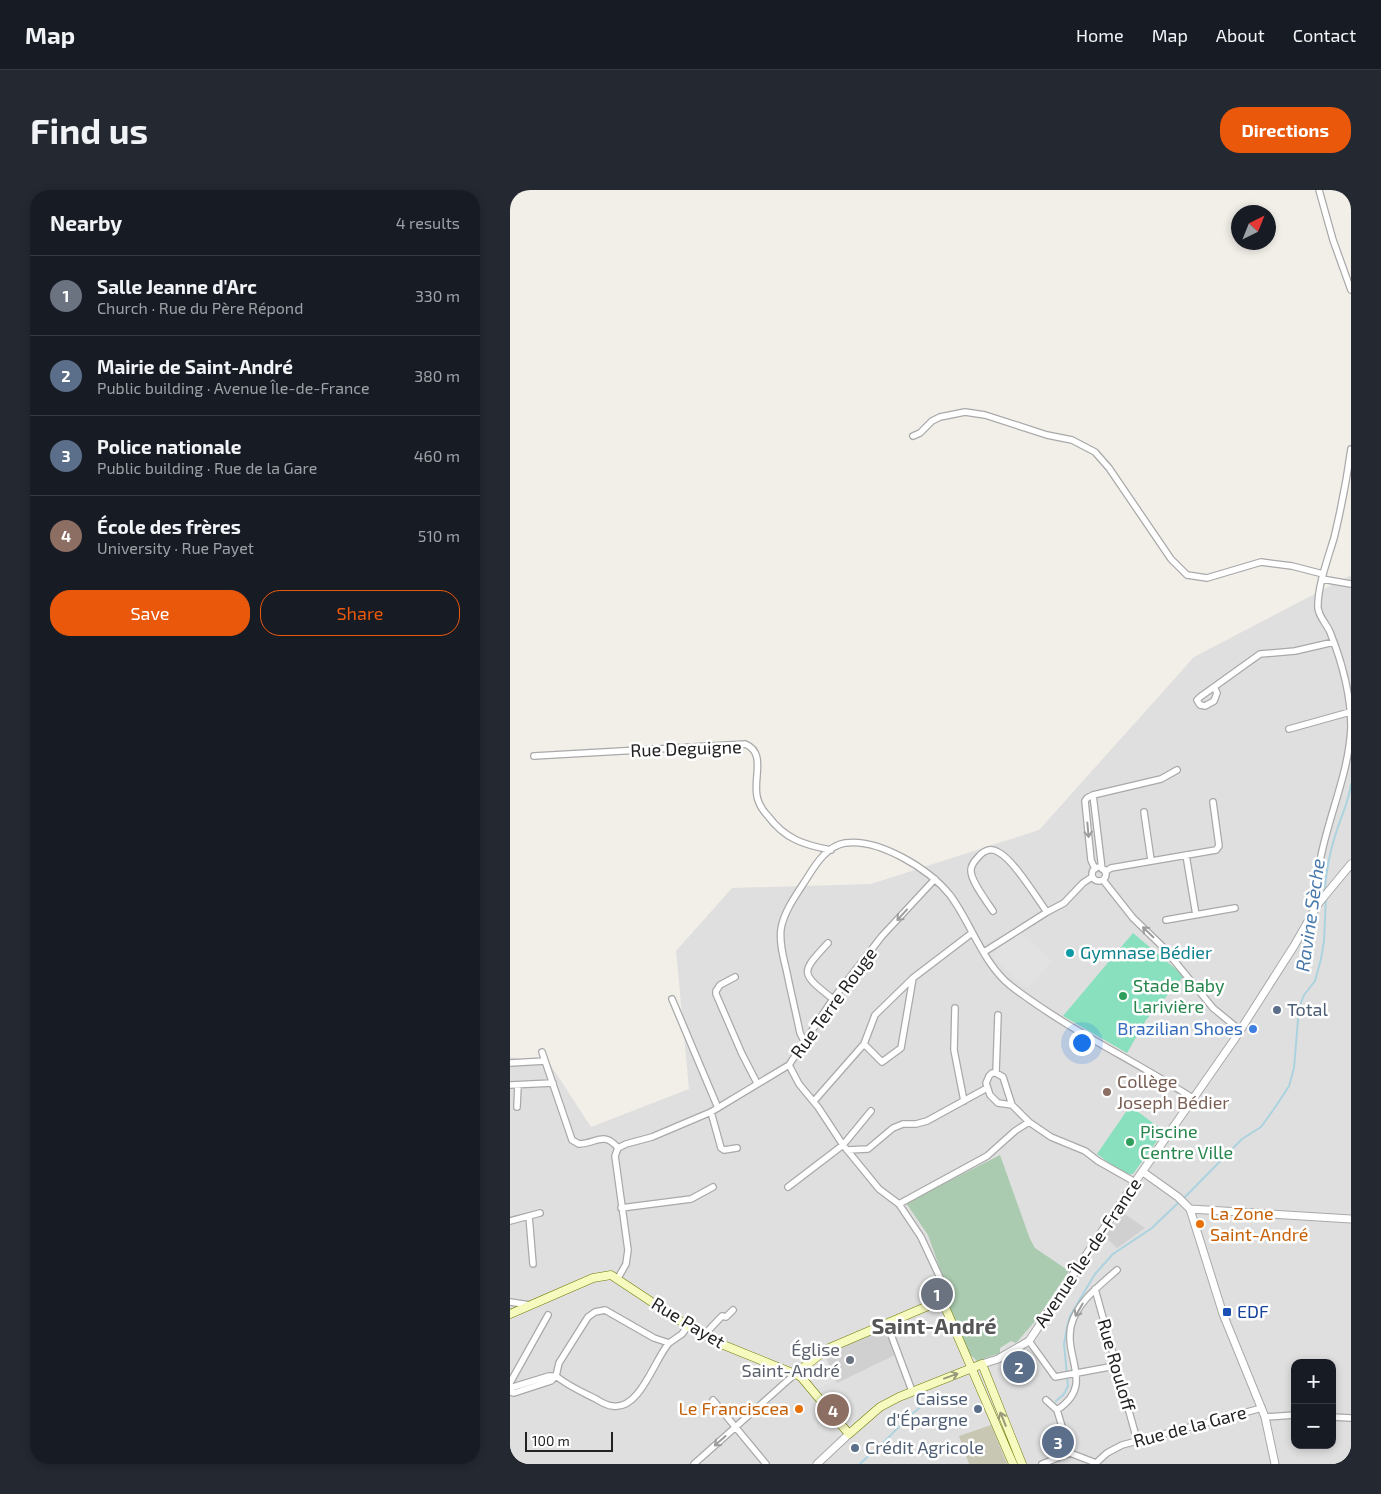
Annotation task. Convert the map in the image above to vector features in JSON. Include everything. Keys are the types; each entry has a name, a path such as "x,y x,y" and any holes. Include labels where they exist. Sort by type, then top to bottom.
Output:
{"main road":[{"path":"510,1314 593,1278 611,1275 618,1278"},
{"name":"Rue Payet","path":"618,1278 704,1335 734,1350 796,1374 805,1381 849,1434"},
{"path":"796,1374 827,1349 942,1300 1013,1464"},
{"path":"982,1364 1022,1464"},
{"name":"Avenue Île-de-France","path":"849,1434 880,1407 912,1391 982,1364"}],"street":[{"path":"1319,190 1333,240 1351,290"},
{"path":"913,436 920,433 932,421 940,417 966,412 985,415 1047,436 1072,440 1095,452 1109,468 1171,559 1187,575 1207,578 1261,562 1292,566 1351,584"},
{"path":"1318,904 1316,901 1317,878 1344,776 1351,728 1350,696 1341,661 1318,609 1323,577 1334,536 1351,449"},
{"path":"1214,687 1260,654 1295,651 1334,642"},
{"path":"1289,729 1350,712"},
{"name":"Rue Deguigne","path":"534,756 745,744 755,751 757,759 755,787 758,800 777,828 794,840 814,847 831,850"},
{"path":"1095,869 1091,860 1086,798 1161,779 1177,770"},
{"path":"1093,795 1106,876 1103,880"},
{"path":"1095,869 1104,870 1151,860 1214,851 1218,848 1214,802"},
{"path":"1144,812 1151,860"},
{"path":"804,1041 800,1032 782,951 781,927 790,907 813,868 824,855 844,843 864,844 914,864 935,879 950,896 984,952 998,973 1009,985 1047,1011 1194,1099"},
{"path":"993,910 972,876 970,869 983,852 989,849 997,851 1011,863 1047,912"},
{"path":"1186,855 1196,915"},
{"name":"Avenue Île-de-France","path":"982,1364 998,1359 1029,1340 1135,1182 1240,1031 1294,946 1318,904 1351,864"},
{"path":"984,952 1064,903 1083,883 1092,877 1092,872 1095,869"},
{"path":"1092,877 1097,881 1103,880"},
{"name":"Rue Terre Rouge","path":"618,1148 652,1138 711,1112 789,1065 833,999 882,936 935,879"},
{"path":"1103,880 1133,918 1169,954 1212,1008 1240,1031"},
{"path":"1166,920 1235,908"},
{"path":"814,1101 864,1044 875,1015 913,978 972,933"},
{"path":"828,943 809,963 807,968 812,981 833,999"},
{"path":"735,977 720,986 716,994 757,1083"},
{"path":"864,1044 882,1062 901,1048 913,978"},
{"path":"672,998 718,1108"},
{"path":"955,1008 954,1050 964,1101"},
{"path":"996,1073 998,1015"},
{"path":"542,1052 572,1140 579,1144 604,1138 613,1142 618,1148 616,1156 621,1208 628,1250 628,1258 618,1278"},
{"path":"510,1063 545,1061"},
{"path":"789,1065 799,1084 814,1101 845,1147 879,1189 898,1204 921,1237 942,1282 942,1300"},
{"path":"1012,1105 998,1103 990,1095 986,1083 992,1073 1003,1077 1012,1105 1030,1122 1051,1136 1085,1151 1098,1161 1135,1182"},
{"path":"510,1085 553,1083"},
{"path":"517,1107 518,1085"},
{"path":"845,1147 868,1149 893,1128 903,1124 921,1123 987,1088"},
{"path":"788,1187 845,1147 871,1111"},
{"path":"711,1112 721,1148 724,1150 737,1148"},
{"path":"898,1204 987,1156 1015,1131 1030,1122"},
{"path":"1143,1172 1178,1197 1188,1207 1222,1314 1262,1408 1275,1464"},
{"path":"621,1208 691,1199 713,1188"},
{"path":"1188,1207 1351,1219"},
{"path":"510,1221 540,1213"},
{"path":"529,1216 533,1264"},
{"path":"1057,1410 1069,1402 1074,1391 1076,1374 1070,1345 1072,1326 1082,1304 1095,1289 1117,1270"},
{"name":"Rue Rouloff","path":"1095,1289 1137,1440"},
{"path":"510,1302 531,1305"},
{"path":"510,1392 514,1393 550,1381 556,1376 559,1363 588,1317 595,1312 604,1310 654,1338 669,1343"},
{"path":"704,1335 722,1316 726,1317 733,1310"},
{"path":"510,1383 548,1315"},
{"path":"887,1324 912,1391"},
{"path":"510,1388 523,1383 556,1376 577,1390 608,1405 614,1406 630,1403 638,1395 669,1343 682,1334 688,1326"},
{"path":"1029,1340 1055,1377 1115,1366"},
{"path":"515,1374 518,1380 523,1383"},
{"path":"694,1464 796,1374"},
{"path":"713,1400 766,1464"},
{"path":"1046,1400 1057,1410 1070,1453"},
{"name":"Rue de la Gare","path":"1096,1464 1107,1453 1122,1445 1262,1408"},
{"path":"1265,1417 1291,1415"},
{"path":"1336,1417 1351,1418"},
{"path":"817,1464 849,1434"},
{"path":"1042,1464 1070,1453 1096,1464"}],"shaded area":[{"path":"1351,575 1351,1464 510,1464 510,1057 550,1064 591,1127 689,1089 676,951 732,888 871,884 1039,830 1194,657"},
{"path":"1020,932 1052,961 1027,989 994,958 996,948"},
{"path":"1122,1212 1145,1228 1117,1248 1105,1237"},
{"path":"886,1327 895,1355 837,1383 825,1355"},
{"path":"826,1359 836,1380 817,1389 807,1371"},
{"path":"991,1425 1007,1464 969,1464 959,1436"}],"green space":[{"name":"Stade Baby Larivière","path":"1133,933 1184,976 1146,1020 1127,1053 1063,1016"},
{"name":"Piscine Centre Ville","path":"1130,1106 1164,1131 1133,1174 1119,1170 1097,1154"},
{"path":"1000,1155 1030,1239 1035,1248 1069,1271 1037,1319 1016,1343 1011,1341 1000,1348 1000,1353 977,1361 970,1356 946,1298 945,1283 928,1235 906,1203"}],"waterway":[{"name":"Ravine Sèche","path":"1325,892 1331,853 1351,784"},
{"name":"Ravine Sèche","path":"1183,1199 1242,1139 1261,1127 1289,1086 1294,1068 1299,1008 1304,995 1315,981 1321,959 1324,941 1326,897"},
{"name":"Ravine Sèche","path":"1056,1401 1064,1394 1068,1386 1064,1344 1070,1316 1095,1274 1113,1254 1152,1228 1179,1202"},
{"name":"Ravine Sèche","path":"860,1464 919,1408 938,1398 948,1396 959,1397"}],"place":[{"name":"Gymnase Bédier","path":"1070,953"},
{"name":"Stade Baby Larivière","path":"1123,996"},
{"name":"Total","path":"1277,1010"},
{"name":"Brazilian Shoes","path":"1253,1029"},
{"name":"Collège Joseph Bédier","path":"1107,1092"},
{"name":"Piscine Centre Ville","path":"1130,1142"},
{"name":"La Zone Saint-André","path":"1200,1224"},
{"name":"Salle Jeanne d'Arc","path":"937,1294"},
{"name":"EDF","path":"1227,1312"},
{"name":"Église Saint-André","path":"850,1360"},
{"name":"Mairie de Saint-André","path":"1019,1367"},
{"name":"Le Franciscea","path":"799,1409"},
{"name":"Caisse d'Épargne","path":"978,1409"},
{"name":"École des frères","path":"833,1410"},
{"name":"Police nationale","path":"1058,1442"},
{"name":"Crédit Agricole","path":"855,1448"}],"district":[{"name":"Saint-André","path":"934,1326"}]}
